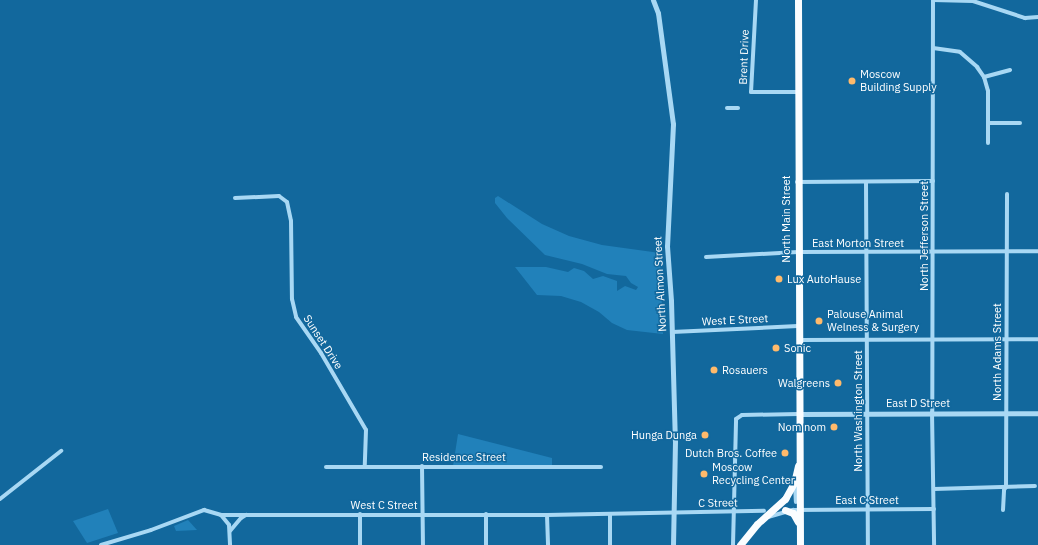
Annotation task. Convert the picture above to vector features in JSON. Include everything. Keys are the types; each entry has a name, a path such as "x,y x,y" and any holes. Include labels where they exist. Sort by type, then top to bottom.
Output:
{"highway":[{"name":"North Main Street","path":"798,0 797,182 799,462 802,477 798,510 800,545"},
{"name":"North Main Street","path":"740,545 760,522 785,499 795,481 799,462"},
{"path":"785,510 796,516 800,536"}],"street":[{"name":"North Almon Street","path":"653,0 658,13 673,124 667,246 672,332 675,451 672,513 673,545"},
{"name":"Brent Drive","path":"756,0 751,92 797,92"},
{"path":"933,0 973,1 1025,18 1038,17"},
{"name":"North Jefferson Street","path":"933,0 932,412 934,545"},
{"path":"933,48 960,52 978,67 984,78 988,91 988,143"},
{"path":"984,78 1010,70"},
{"path":"727,108 738,108"},
{"path":"988,123 1020,123"},
{"path":"797,182 933,181"},
{"name":"North Washington Street","path":"866,182 868,545"},
{"name":"North Adams Street","path":"1003,510 1004,490 1006,486 1006,194"},
{"name":"Sunset Drive","path":"235,198 279,196 288,202 291,221 292,298 296,317 321,353 366,430 365,466"},
{"name":"East Morton Street","path":"706,257 798,252 1038,251"},
{"name":"West E Street","path":"672,332 798,326"},
{"path":"798,340 1038,339"},
{"name":"East D Street","path":"799,414 932,412 1038,413"},
{"path":"733,545 734,424 737,417 742,415 799,414"},
{"path":"0,499 61,451"},
{"path":"422,466 423,545"},
{"name":"Residence Street","path":"326,467 601,467"},
{"name":"North Main Street","path":"795,481 798,510"},
{"path":"934,489 1035,486"},
{"name":"East C Street","path":"798,510 934,509"},
{"path":"760,522 785,510 798,510"},
{"name":"West C Street","path":"101,545 151,530 198,511 221,515 547,515 672,513"},
{"name":"C Street","path":"672,513 764,511"},
{"path":"230,531 240,518 247,514"},
{"path":"360,514 360,545"},
{"path":"486,514 486,545"},
{"path":"610,514 610,545"},
{"path":"221,515 230,531 230,545"},
{"path":"547,515 548,545"}],"shaded area":[{"path":"498,196 542,224 569,236 602,245 660,253 663,334 627,330 612,323 599,312 581,302 561,296 537,295 515,267 546,267 568,272 574,268 584,271 593,279 603,276 617,281 617,291 625,286 636,290 638,287 631,283 626,276 607,274 582,264 545,255 507,218 495,203 495,198"},
{"path":"458,434 552,458 552,467 453,466"},
{"path":"108,509 118,533 87,543 73,521"},
{"path":"188,520 197,530 176,531 174,526"}],"place":[{"name":"Moscow Building Supply","path":"852,81"},
{"name":"Lux AutoHause","path":"779,279"},
{"name":"Palouse Animal Welness & Surgery","path":"819,321"},
{"name":"Sonic","path":"776,348"},
{"name":"Rosauers","path":"714,370"},
{"name":"Walgreens","path":"838,383"},
{"name":"Nom nom","path":"834,427"},
{"name":"Hunga Dunga","path":"705,435"},
{"name":"Dutch Bros. Coffee","path":"785,453"},
{"name":"Moscow Recycling Center","path":"704,474"}]}
